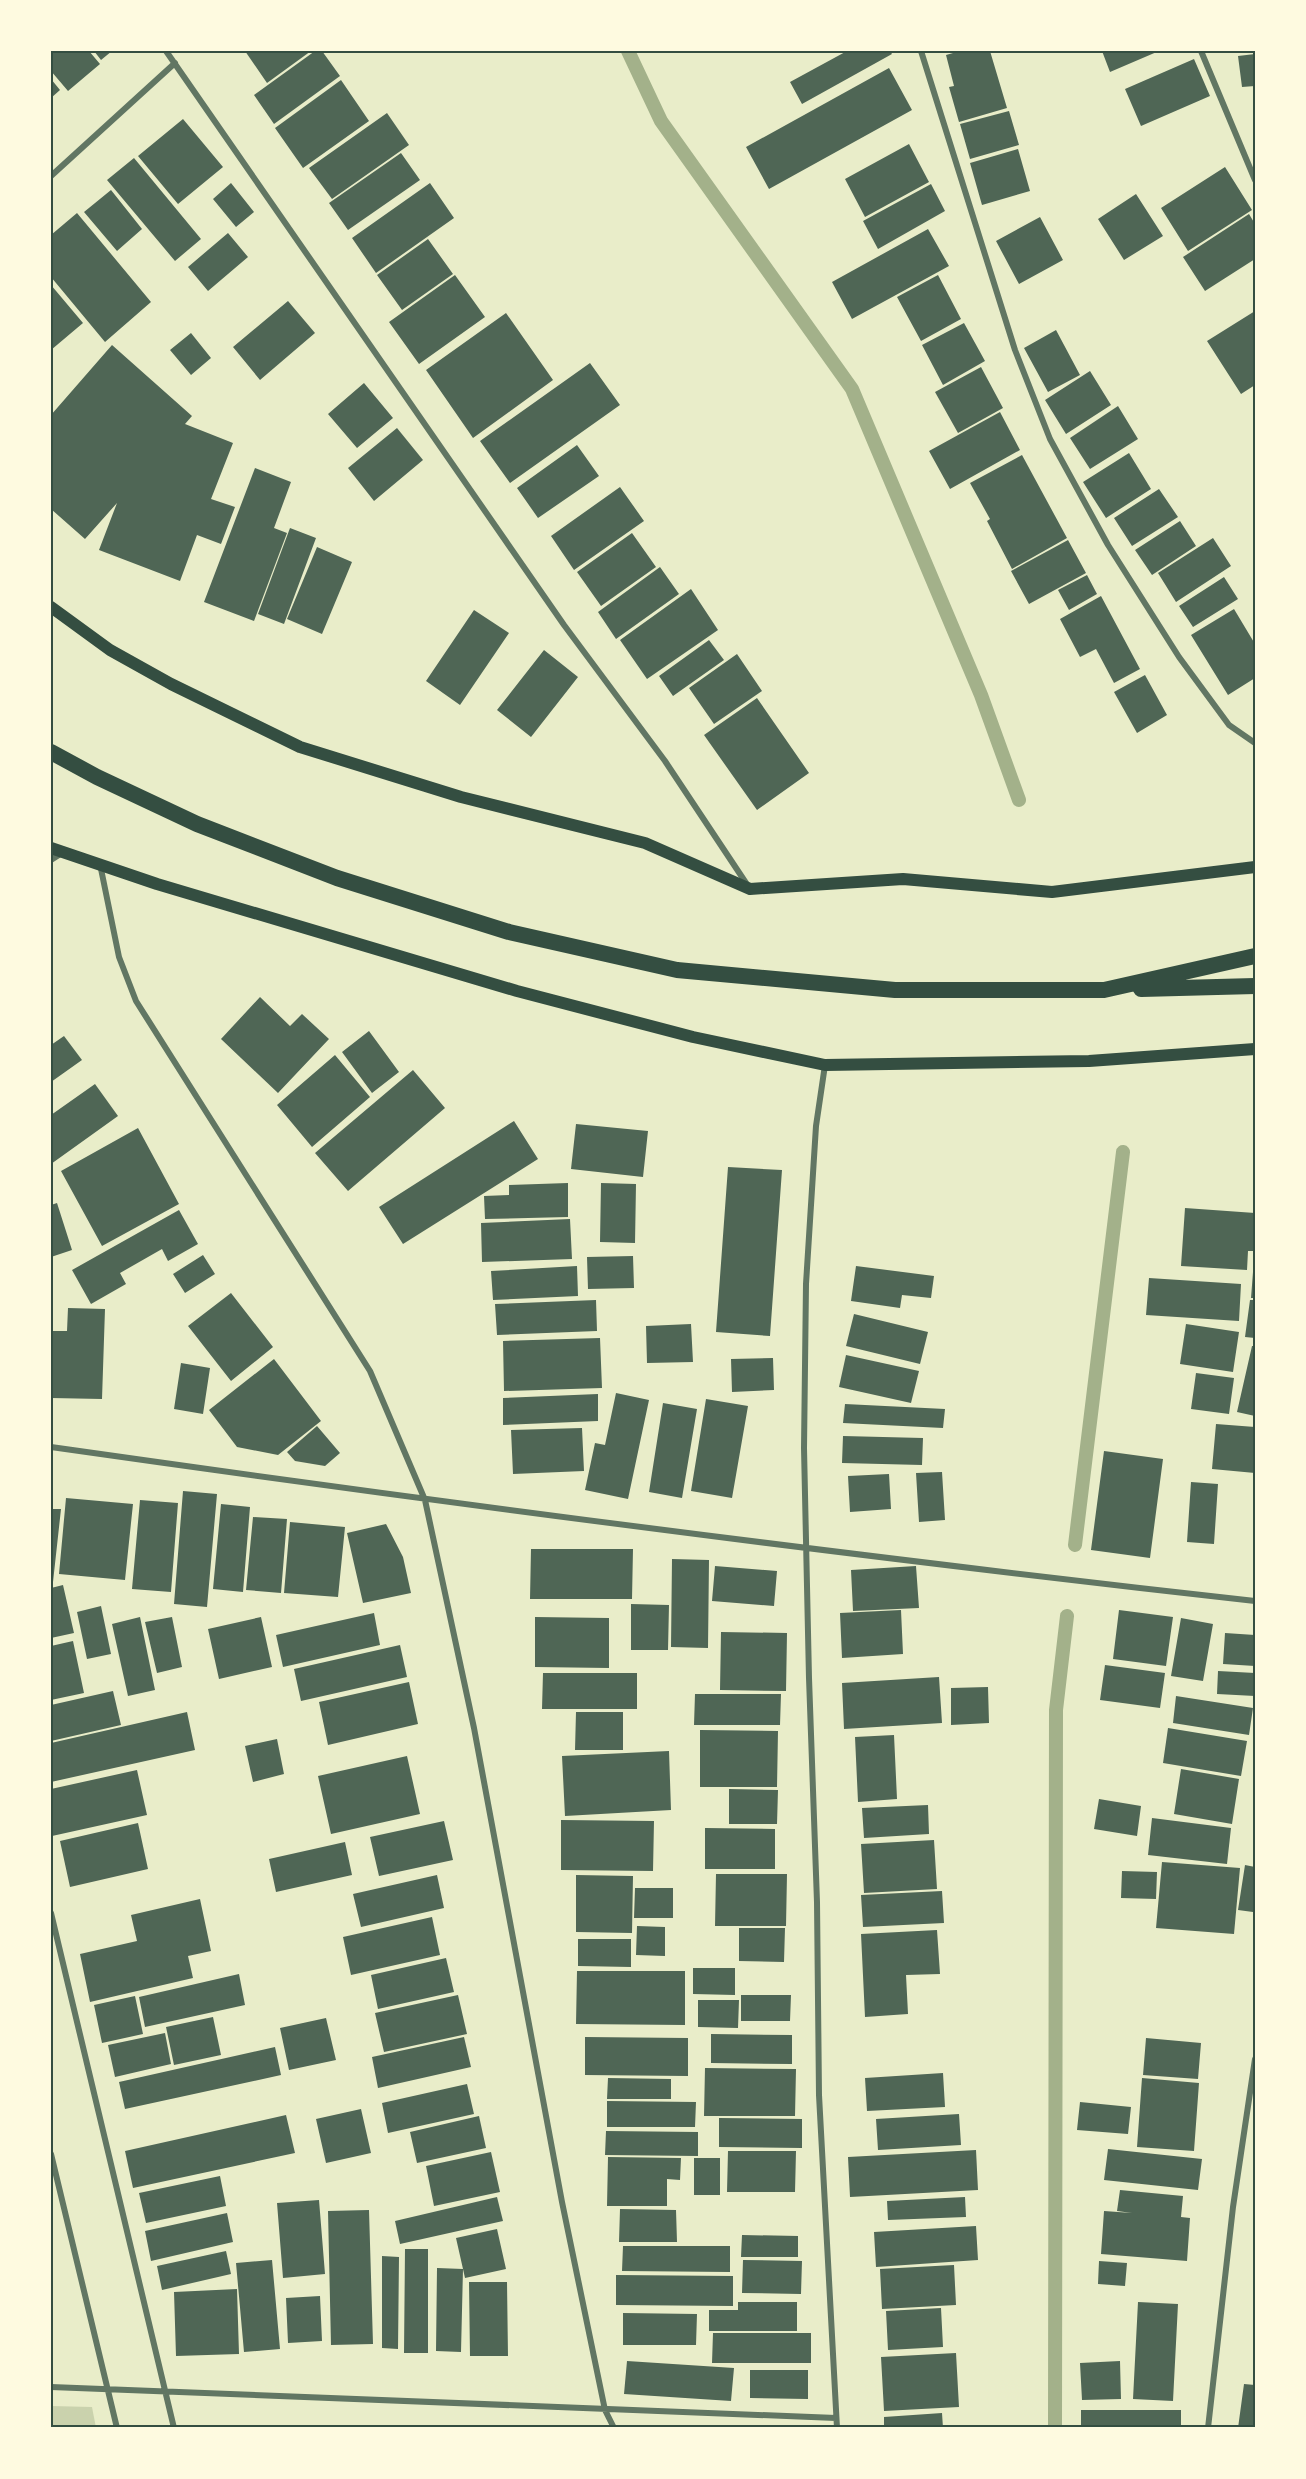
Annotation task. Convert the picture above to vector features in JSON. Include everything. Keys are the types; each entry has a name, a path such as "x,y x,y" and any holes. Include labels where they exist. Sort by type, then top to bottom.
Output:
{"highway":[{"path":"51,752 97,777 197,824 337,878 509,932 677,970 895,990 1104,990 1255,986"},
{"path":"1104,990 1255,956"}],"main road":[{"path":"51,607 110,650 300,747 461,797 645,843 750,889 903,879 1052,892 1255,867"},
{"path":"57,850 168,887 517,991 693,1037 825,1065 1089,1061 1255,1049"}],"street":[{"path":"166,51 564,625 665,761 750,889"},
{"path":"921,51 1015,350 1050,439 1108,545 1179,657 1229,725 1255,743"},
{"path":"1201,51 1255,180"},
{"path":"51,176 175,63"},
{"path":"51,860 57,850"},
{"path":"100,864 119,957 136,1002 370,1371 425,1500 474,1728 562,2202 605,2410 614,2428"},
{"path":"825,1065 816,1126 806,1284 806,1547 817,1902 819,2095 837,2428"},
{"path":"51,1447 425,1500 1035,1576 1255,1600"},
{"path":"51,1913 174,2428"},
{"path":"1209,2428 1233,2207 1255,2059"},
{"path":"51,2154 117,2428"},
{"path":"51,2387 836,2418"}],"green space":[{"path":"51,2406 92,2407 96,2428 51,2428"}],"building":[{"path":"51,51 89,51 100,64 68,91 51,71"},
{"path":"94,51 112,51 101,60"},
{"path":"245,51 311,51 267,83"},
{"path":"315,51 322,51 340,76 274,124 254,95"},
{"path":"847,51 890,51 892,54 802,104 790,82"},
{"path":"960,51 990,51 1007,108 959,122 949,87 954,86 946,55"},
{"path":"1102,51 1159,51 1110,72"},
{"path":"1255,54 1255,86 1242,87 1238,56"},
{"path":"1194,59 1210,96 1141,126 1125,89"},
{"path":"889,68 912,110 769,189 746,147"},
{"path":"51,79 60,90 51,98"},
{"path":"341,80 369,121 303,168 275,128"},
{"path":"1009,111 1019,145 970,159 960,124"},
{"path":"387,113 409,145 332,199 309,168"},
{"path":"183,119 223,167 178,204 138,156"},
{"path":"909,144 929,182 865,217 845,179"},
{"path":"1018,149 1030,191 982,205 970,163"},
{"path":"401,153 420,180 348,230 329,203"},
{"path":"134,158 201,239 175,261 107,180"},
{"path":"1225,167 1252,210 1188,251 1161,208"},
{"path":"231,183 254,212 236,227 213,199"},
{"path":"430,183 454,218 376,273 352,238"},
{"path":"931,184 945,211 878,249 863,221"},
{"path":"111,190 142,229 117,251 84,212"},
{"path":"1136,194 1163,236 1124,260 1098,219"},
{"path":"77,213 151,302 105,342 51,277 51,235"},
{"path":"1249,214 1255,224 1255,259 1205,291 1183,257"},
{"path":"1040,217 1063,260 1019,284 996,241"},
{"path":"928,229 949,266 852,319 832,282"},
{"path":"228,233 248,257 208,291 188,267"},
{"path":"428,239 453,274 402,310 377,275"},
{"path":"455,275 485,317 419,364 389,322"},
{"path":"938,275 961,319 921,341 897,297"},
{"path":"51,285 83,323 51,350"},
{"path":"288,301 315,333 260,380 233,347"},
{"path":"1255,311 1255,385 1241,394 1207,341"},
{"path":"506,313 553,380 473,438 426,370"},
{"path":"964,323 985,361 943,385 922,345"},
{"path":"1056,330 1080,375 1048,392 1024,348"},
{"path":"191,333 211,358 191,375 170,350"},
{"path":"112,345 192,416 185,424 233,443 211,499 235,507 221,544 197,535 180,581 99,550 117,503 85,539 51,509 51,415"},
{"path":"590,363 620,405 510,483 480,441"},
{"path":"981,367 1003,408 958,433 935,392"},
{"path":"1090,371 1111,405 1066,434 1045,400"},
{"path":"364,383 393,418 357,448 328,414"},
{"path":"1118,406 1138,439 1090,469 1070,438"},
{"path":"1000,412 1020,450 950,489 929,451"},
{"path":"397,428 423,460 374,501 348,468"},
{"path":"577,445 599,476 538,518 517,488"},
{"path":"1129,453 1151,489 1106,518 1083,482"},
{"path":"1022,455 1067,538 1012,569 987,521 990,519 970,483"},
{"path":"255,468 291,482 274,528 287,533 254,621 204,602"},
{"path":"620,487 644,521 574,570 551,536"},
{"path":"1159,489 1178,517 1132,546 1114,518"},
{"path":"1180,521 1196,546 1152,575 1135,550"},
{"path":"290,528 316,538 284,624 258,614"},
{"path":"632,533 656,567 601,606 577,572"},
{"path":"1213,538 1231,566 1176,602 1158,573"},
{"path":"1068,540 1086,573 1029,604 1011,571"},
{"path":"317,547 352,562 322,634 287,619"},
{"path":"660,567 679,594 616,639 598,612"},
{"path":"1087,575 1097,594 1069,610 1058,590"},
{"path":"1224,577 1238,599 1193,627 1179,606"},
{"path":"691,589 718,630 647,679 620,640"},
{"path":"1101,596 1140,669 1114,683 1096,649 1080,657 1060,619"},
{"path":"1234,609 1255,644 1255,678 1228,695 1191,635"},
{"path":"474,610 509,633 460,705 426,681"},
{"path":"709,640 724,660 673,696 659,676"},
{"path":"544,650 578,677 531,737 497,710"},
{"path":"737,654 762,691 714,724 689,688"},
{"path":"1145,675 1167,715 1137,733 1114,692"},
{"path":"757,698 809,773 757,810 704,735"},
{"path":"260,997 290,1026 302,1014 329,1039 278,1093 221,1039"},
{"path":"369,1031 399,1072 372,1093 342,1052"},
{"path":"64,1036 82,1060 51,1082 51,1045"},
{"path":"335,1055 370,1097 312,1147 277,1105"},
{"path":"413,1070 445,1108 348,1191 315,1153"},
{"path":"95,1084 118,1116 51,1164 51,1115"},
{"path":"514,1121 538,1159 403,1244 379,1207"},
{"path":"576,1124 648,1131 643,1177 571,1169"},
{"path":"138,1128 179,1204 102,1246 61,1171"},
{"path":"728,1167 782,1170 770,1336 716,1332"},
{"path":"568,1183 568,1217 485,1219 484,1196 509,1195 509,1185"},
{"path":"601,1183 636,1184 635,1243 600,1242"},
{"path":"57,1203 72,1250 51,1257 51,1205"},
{"path":"1185,1208 1255,1213 1255,1251 1248,1251 1247,1270 1181,1266"},
{"path":"179,1210 198,1244 168,1261 162,1249 120,1273 126,1284 91,1304 72,1270"},
{"path":"570,1219 572,1259 482,1262 481,1223"},
{"path":"203,1255 215,1274 185,1293 173,1274"},
{"path":"633,1256 634,1288 588,1289 587,1257"},
{"path":"577,1266 578,1296 493,1300 491,1271"},
{"path":"856,1266 934,1276 931,1298 902,1295 900,1308 851,1301"},
{"path":"1253,1272 1255,1272 1255,1298 1251,1298"},
{"path":"1149,1278 1241,1284 1239,1321 1146,1315"},
{"path":"231,1293 273,1347 231,1381 188,1326"},
{"path":"596,1300 597,1331 497,1335 495,1304"},
{"path":"1250,1300 1255,1300 1255,1338 1245,1337"},
{"path":"68,1308 105,1309 102,1399 51,1398 51,1331 67,1331"},
{"path":"854,1314 928,1332 920,1364 846,1346"},
{"path":"691,1324 693,1362 647,1363 646,1326"},
{"path":"1186,1324 1239,1332 1233,1372 1180,1364"},
{"path":"600,1338 602,1388 504,1391 503,1341"},
{"path":"1252,1346 1255,1346 1255,1416 1237,1412"},
{"path":"846,1355 919,1371 911,1403 839,1387"},
{"path":"773,1358 774,1390 732,1392 731,1359"},
{"path":"274,1359 321,1421 278,1455 237,1447 209,1410"},
{"path":"181,1363 210,1368 203,1414 174,1409"},
{"path":"1196,1373 1234,1378 1229,1414 1191,1409"},
{"path":"616,1393 649,1400 628,1499 585,1490 595,1443 605,1445"},
{"path":"598,1394 598,1421 503,1425 503,1398"},
{"path":"706,1399 748,1406 732,1498 691,1491"},
{"path":"663,1403 697,1409 682,1498 649,1492"},
{"path":"845,1404 945,1409 943,1428 843,1423"},
{"path":"1216,1424 1255,1427 1255,1473 1212,1469"},
{"path":"317,1426 340,1453 325,1466 295,1461 287,1452"},
{"path":"582,1428 584,1471 513,1474 511,1430"},
{"path":"843,1436 923,1438 922,1465 842,1463"},
{"path":"1104,1451 1163,1459 1150,1558 1091,1550"},
{"path":"942,1472 945,1520 919,1522 916,1473"},
{"path":"889,1474 891,1509 850,1512 848,1476"},
{"path":"1191,1482 1218,1484 1214,1544 1187,1542"},
{"path":"183,1491 217,1494 207,1607 174,1604"},
{"path":"66,1498 133,1504 125,1580 59,1574"},
{"path":"140,1500 178,1503 171,1592 132,1589"},
{"path":"221,1504 250,1507 243,1592 213,1589"},
{"path":"51,1509 61,1509 53,1582 51,1582"},
{"path":"253,1517 287,1519 281,1593 246,1590"},
{"path":"290,1522 345,1527 338,1597 284,1593"},
{"path":"386,1524 403,1557 411,1593 363,1603 347,1533"},
{"path":"531,1549 633,1549 632,1599 530,1599"},
{"path":"672,1559 709,1560 708,1648 671,1647"},
{"path":"715,1566 777,1571 774,1606 712,1601"},
{"path":"916,1566 919,1608 853,1611 851,1570"},
{"path":"63,1585 74,1633 51,1638 51,1588"},
{"path":"631,1604 669,1605 668,1650 631,1650"},
{"path":"101,1606 111,1654 87,1659 77,1612"},
{"path":"901,1610 903,1654 842,1658 840,1613"},
{"path":"1119,1610 1173,1617 1166,1666 1113,1659"},
{"path":"374,1613 380,1645 283,1667 276,1635"},
{"path":"140,1617 155,1690 128,1696 112,1624"},
{"path":"172,1617 182,1667 157,1673 145,1622"},
{"path":"261,1617 272,1667 219,1679 208,1629"},
{"path":"535,1617 609,1618 609,1668 535,1667"},
{"path":"1181,1618 1213,1624 1203,1681 1171,1676"},
{"path":"721,1632 787,1633 786,1691 720,1690"},
{"path":"1225,1633 1255,1635 1255,1666 1223,1664"},
{"path":"73,1641 84,1693 51,1700 51,1646"},
{"path":"400,1645 407,1677 301,1701 294,1669"},
{"path":"1105,1665 1165,1673 1160,1708 1100,1700"},
{"path":"1218,1671 1255,1673 1255,1696 1217,1694"},
{"path":"543,1673 637,1673 637,1709 542,1709"},
{"path":"939,1677 942,1723 844,1729 842,1683"},
{"path":"409,1682 418,1724 328,1745 319,1702"},
{"path":"988,1687 989,1723 951,1725 951,1688"},
{"path":"113,1691 121,1725 51,1741 51,1705"},
{"path":"695,1694 781,1694 780,1725 694,1725"},
{"path":"1176,1696 1253,1708 1249,1735 1173,1723"},
{"path":"187,1712 195,1750 51,1782 51,1743"},
{"path":"576,1712 623,1712 623,1750 575,1750"},
{"path":"1168,1728 1247,1741 1241,1776 1163,1763"},
{"path":"700,1730 778,1731 777,1787 700,1787"},
{"path":"894,1735 897,1799 858,1802 855,1737"},
{"path":"277,1739 284,1774 253,1782 245,1746"},
{"path":"669,1751 671,1810 565,1816 562,1756"},
{"path":"407,1756 420,1814 331,1834 318,1776"},
{"path":"1181,1769 1239,1779 1232,1824 1174,1814"},
{"path":"137,1770 147,1815 52,1836 51,1789"},
{"path":"729,1789 778,1790 777,1824 729,1824"},
{"path":"1099,1799 1141,1806 1137,1836 1094,1829"},
{"path":"928,1805 929,1834 864,1838 862,1808"},
{"path":"1152,1818 1231,1828 1227,1864 1148,1855"},
{"path":"561,1820 654,1821 653,1871 561,1870"},
{"path":"444,1821 453,1860 379,1876 370,1837"},
{"path":"138,1823 148,1869 70,1887 60,1841"},
{"path":"705,1828 775,1829 775,1869 705,1869"},
{"path":"934,1840 937,1889 864,1893 861,1844"},
{"path":"345,1842 352,1875 276,1892 269,1859"},
{"path":"1162,1862 1240,1868 1234,1934 1156,1928"},
{"path":"1245,1865 1255,1867 1253,1912 1238,1910"},
{"path":"1122,1871 1157,1872 1156,1899 1121,1898"},
{"path":"716,1874 787,1874 786,1926 715,1926"},
{"path":"437,1875 444,1908 361,1927 353,1894"},
{"path":"576,1875 633,1876 632,1933 576,1932"},
{"path":"635,1888 673,1888 673,1918 634,1918"},
{"path":"942,1891 944,1923 863,1927 861,1895"},
{"path":"200,1899 211,1951 188,1956 193,1978 90,2002 80,1954 137,1941 131,1915"},
{"path":"432,1917 440,1955 351,1975 343,1937"},
{"path":"637,1926 665,1927 665,1956 636,1955"},
{"path":"739,1928 785,1928 784,1962 739,1961"},
{"path":"937,1930 940,1974 906,1975 908,2014 865,2017 861,1934"},
{"path":"578,1939 631,1939 631,1967 578,1966"},
{"path":"446,1958 454,1992 378,2009 371,1975"},
{"path":"693,1968 735,1968 735,1995 693,1994"},
{"path":"577,1971 685,1971 685,2025 576,2024"},
{"path":"239,1974 245,2005 145,2027 139,1997"},
{"path":"458,1995 467,2034 384,2052 375,2013"},
{"path":"741,1995 791,1995 790,2021 741,2021"},
{"path":"135,1996 143,2034 102,2043 94,2005"},
{"path":"698,2000 739,2000 738,2028 698,2027"},
{"path":"213,2017 221,2055 174,2065 166,2027"},
{"path":"326,2018 336,2060 289,2070 280,2028"},
{"path":"165,2033 171,2064 115,2077 108,2045"},
{"path":"711,2034 792,2035 792,2064 711,2063"},
{"path":"464,2037 471,2067 378,2088 372,2057"},
{"path":"585,2037 688,2038 688,2076 585,2075"},
{"path":"1146,2038 1201,2043 1198,2079 1143,2075"},
{"path":"275,2047 281,2075 125,2109 119,2082"},
{"path":"705,2068 796,2069 795,2116 704,2116"},
{"path":"943,2073 945,2107 867,2111 865,2078"},
{"path":"608,2078 671,2079 671,2099 607,2099"},
{"path":"1142,2078 1199,2083 1194,2151 1137,2147"},
{"path":"467,2084 474,2114 388,2133 382,2103"},
{"path":"607,2101 696,2102 695,2127 607,2127"},
{"path":"1080,2102 1131,2107 1128,2134 1077,2130"},
{"path":"361,2109 371,2153 326,2163 316,2119"},
{"path":"959,2114 961,2145 878,2150 876,2119"},
{"path":"286,2115 295,2153 133,2188 125,2151"},
{"path":"479,2116 486,2148 417,2163 410,2132"},
{"path":"719,2118 802,2119 802,2148 719,2147"},
{"path":"606,2131 698,2132 698,2156 605,2155"},
{"path":"1108,2149 1202,2159 1198,2190 1104,2180"},
{"path":"976,2150 978,2190 850,2197 848,2157"},
{"path":"728,2151 796,2151 795,2192 727,2192"},
{"path":"491,2152 500,2192 434,2206 426,2166"},
{"path":"608,2157 681,2158 680,2180 667,2179 667,2206 607,2206"},
{"path":"694,2158 720,2158 720,2195 694,2195"},
{"path":"220,2176 226,2206 146,2223 139,2193"},
{"path":"1120,2190 1183,2196 1181,2217 1190,2218 1187,2261 1101,2254 1104,2211 1132,2213 1117,2211"},
{"path":"497,2197 503,2221 400,2244 395,2221"},
{"path":"965,2197 966,2217 888,2220 887,2201"},
{"path":"319,2200 325,2274 283,2278 277,2203"},
{"path":"620,2209 676,2210 677,2242 619,2242"},
{"path":"369,2210 373,2344 331,2345 328,2211"},
{"path":"227,2213 233,2242 151,2261 145,2231"},
{"path":"976,2226 978,2260 876,2267 874,2232"},
{"path":"497,2229 506,2269 465,2278 456,2238"},
{"path":"742,2235 798,2236 798,2257 741,2257"},
{"path":"623,2246 730,2246 730,2272 622,2271"},
{"path":"405,2249 428,2249 428,2353 404,2353"},
{"path":"226,2251 231,2274 162,2290 157,2266"},
{"path":"382,2256 399,2257 398,2349 382,2348"},
{"path":"272,2260 280,2349 244,2352 236,2263"},
{"path":"743,2260 802,2261 801,2294 742,2293"},
{"path":"1099,2261 1127,2263 1125,2286 1098,2284"},
{"path":"954,2265 956,2305 882,2309 880,2269"},
{"path":"437,2268 463,2269 461,2352 436,2351"},
{"path":"616,2275 733,2276 733,2306 616,2305"},
{"path":"469,2282 507,2282 508,2356 470,2356"},
{"path":"237,2289 239,2354 176,2356 174,2292"},
{"path":"320,2296 322,2341 288,2343 286,2298"},
{"path":"738,2302 797,2302 797,2331 709,2331 709,2310 738,2310"},
{"path":"1138,2302 1178,2304 1173,2401 1133,2399"},
{"path":"941,2308 943,2347 888,2350 886,2311"},
{"path":"623,2313 697,2314 696,2345 623,2345"},
{"path":"713,2333 811,2333 811,2363 712,2363"},
{"path":"956,2353 959,2407 884,2411 881,2357"},
{"path":"627,2361 734,2368 731,2401 624,2394"},
{"path":"1120,2361 1121,2399 1082,2400 1080,2363"},
{"path":"750,2370 808,2370 808,2399 750,2398"},
{"path":"1244,2384 1255,2385 1255,2428 1238,2428"},
{"path":"1081,2410 1181,2410 1181,2428 1081,2428"},
{"path":"942,2413 943,2428 884,2428 884,2417"}],"waterway":[{"path":"628,51 661,121 852,389 981,695 1019,800"},
{"path":"1075,1545 1123,1152"},
{"path":"1055,2428 1056,1710 1067,1616"}]}
